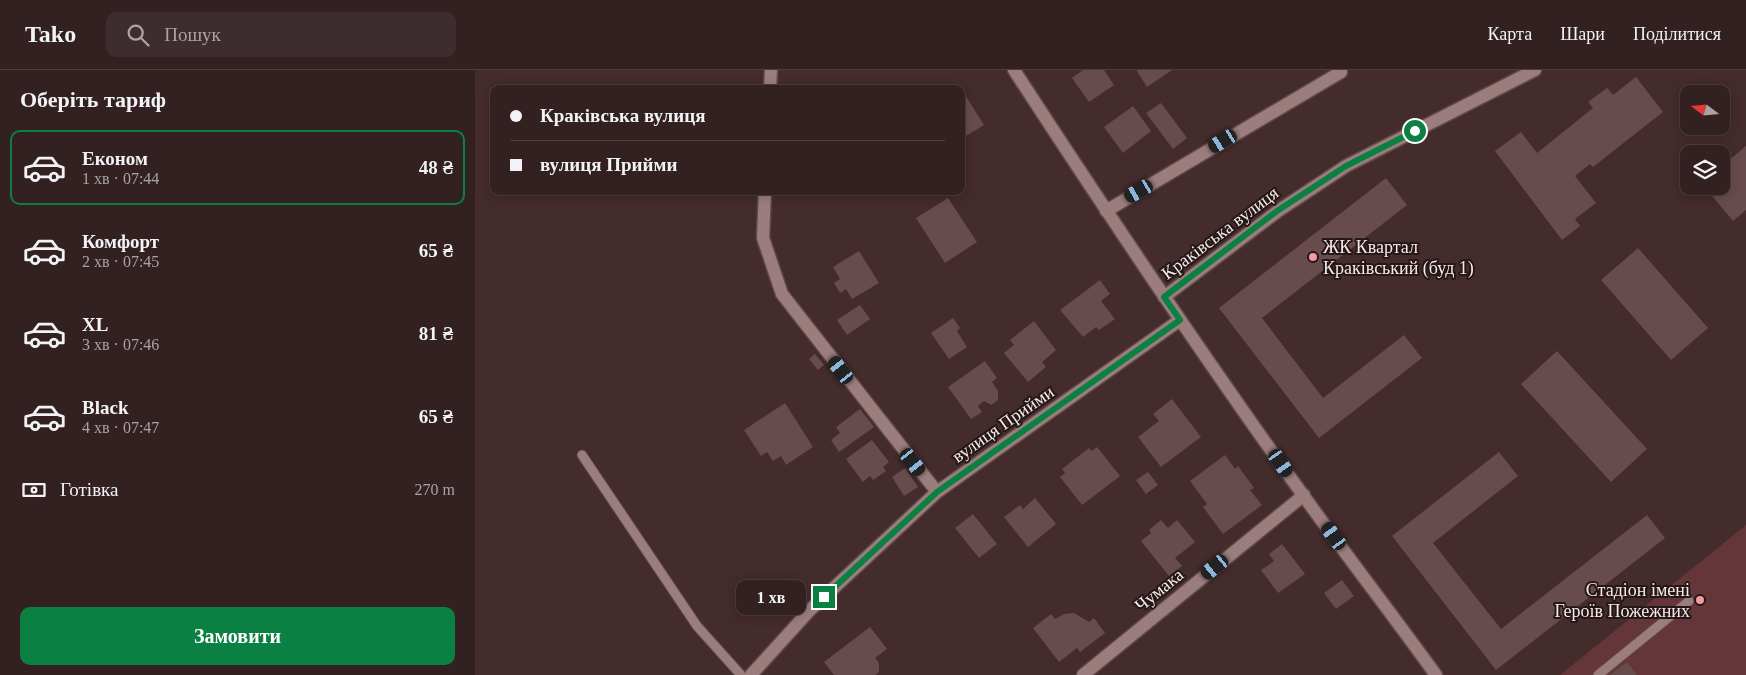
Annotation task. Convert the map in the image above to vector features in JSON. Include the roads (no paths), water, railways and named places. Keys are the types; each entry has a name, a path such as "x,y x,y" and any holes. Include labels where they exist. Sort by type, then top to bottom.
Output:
{"street":[{"path":"771,70 771,85"},
{"path":"1014,70 1180,320 1305,498 1437,675"},
{"path":"1106,211 1341,72 1340,70"},
{"name":"Краківська вулиця","path":"1164,297 1277,211 1346,166 1535,70"},
{"path":"765,195 763,238 782,294 937,492"},
{"name":"вулиця Прийми","path":"751,675 810,610 937,492 1180,320"},
{"path":"1093,675 1305,498"},
{"name":"Чумака","path":"1083,675 1305,498"}],"lane":[{"path":"582,454 697,626 741,675"},
{"path":"1598,675 1689,601"}],"place":[{"name":"ЖК Квартал Краківський (буд 1)","path":"1313,257"},
{"name":"Стадіон імені Героїв Пожежних","path":"1700,600"}]}
